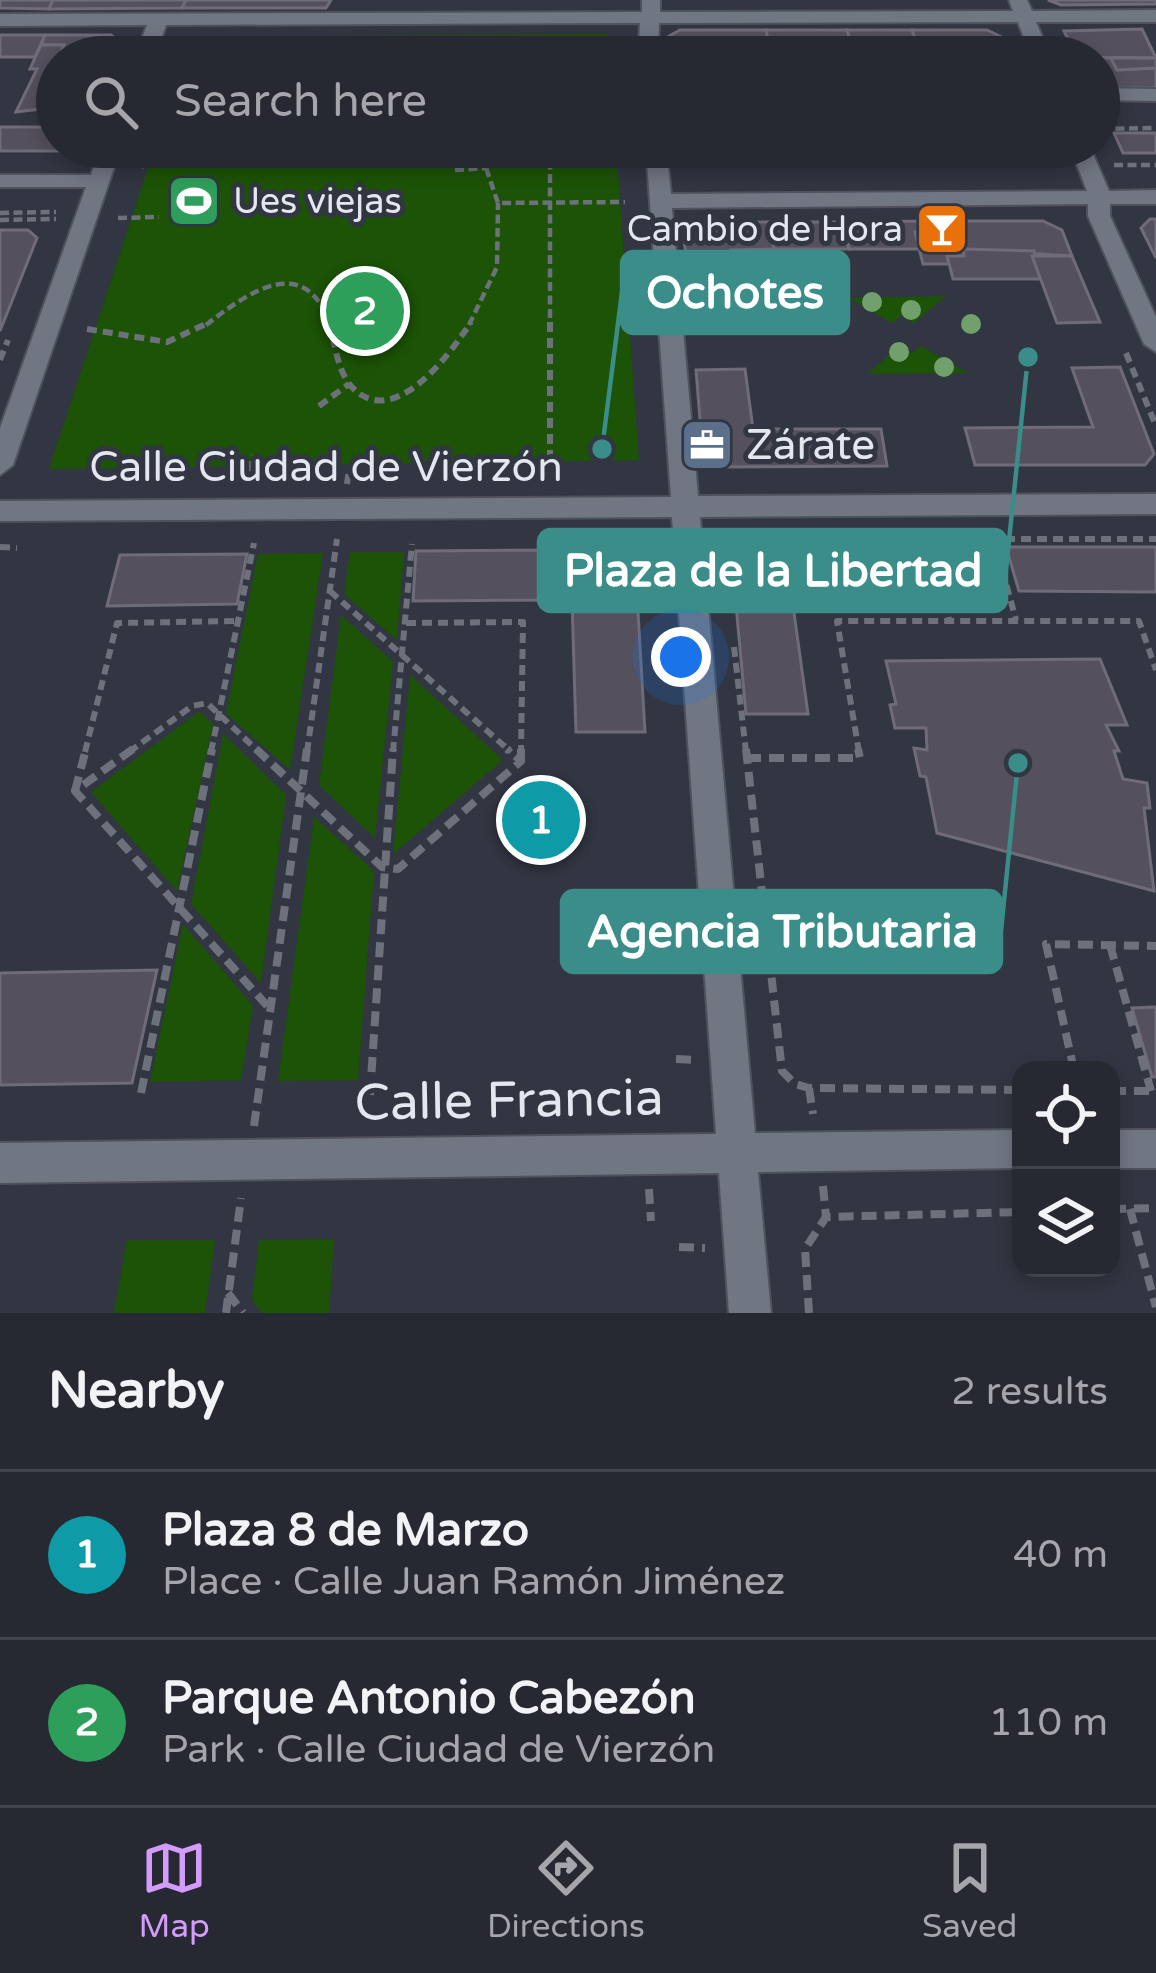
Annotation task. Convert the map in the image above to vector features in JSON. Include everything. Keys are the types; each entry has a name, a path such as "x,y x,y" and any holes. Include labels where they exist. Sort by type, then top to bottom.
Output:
{"street":[{"path":"1021,8 1032,36"},
{"path":"0,20 159,19 348,9 1021,8 1156,16"},
{"path":"153,36 159,19"},
{"path":"1120,94 1156,94"},
{"path":"0,465 103,168"},
{"path":"658,168 685,458 685,506 750,1313"},
{"path":"1088,168 1099,216 1156,344"},
{"path":"0,181 98,181"},
{"path":"661,201 1156,197"},
{"name":"Calle Ciudad de Vierzón","path":"0,511 1156,504"},
{"name":"Calle Francia","path":"0,1163 1012,1149"},
{"path":"1120,1149 1156,1149"}],"path":[{"path":"1120,129 1156,128"},
{"path":"1120,165 1156,165"},
{"path":"87,328 160,342 179,340 241,298 280,284 296,285 321,302 349,384 379,400 406,392 448,357 478,315 495,272 501,238 498,203 486,168 455,170"},
{"path":"550,168 550,467"},
{"path":"498,203 625,202"},
{"path":"124,218 160,217"},
{"path":"0,220 84,219"},
{"path":"319,406 349,384"},
{"path":"249,471 253,455"},
{"path":"799,538 1156,539"},
{"path":"931,539 949,620"},
{"path":"994,539 1016,620"},
{"path":"141,1093 254,543"},
{"path":"259,1094 336,544"},
{"path":"370,1095 382,867 412,544"},
{"path":"0,548 16,548"},
{"path":"724,556 727,578"},
{"path":"330,590 521,761"},
{"path":"75,791 117,622 239,621"},
{"path":"746,758 860,758 836,621 1139,621 1156,670"},
{"path":"75,791 192,706 207,703 382,867 398,869 521,761 524,622 406,623"},
{"path":"734,646 778,1061 788,1080 809,1088 1012,1090"},
{"path":"75,791 270,1009"},
{"path":"1072,1061 1046,944 1156,946"},
{"path":"1111,945 1153,1091 1120,1090"},
{"path":"1130,1208 1156,1306"},
{"path":"1120,1209 1156,1208"},
{"path":"808,1313 802,1250 809,1232 826,1217 1012,1212"},
{"path":"226,1313 237,1226"},
{"path":"228,1293 243,1313"}],"green space":[{"path":"608,34 608,36 329,36"},
{"path":"148,168 618,168 639,460 49,469"},
{"path":"946,296 914,323 901,316 892,323 849,298"},
{"path":"899,346 912,353 921,346 968,373 868,374"},
{"path":"350,552 404,552 397,640 344,594"},
{"path":"323,553 290,770 226,713 258,554"},
{"path":"341,615 393,662 375,838 319,785"},
{"path":"410,675 503,760 393,854"},
{"path":"200,711 213,724 177,891 91,792"},
{"path":"223,734 286,795 261,983 191,904"},
{"path":"314,817 374,871 358,1080 278,1081"},
{"path":"183,924 253,1006 241,1080 150,1082"},
{"path":"334,1239 329,1313 262,1313 252,1300 259,1240"},
{"path":"127,1240 215,1240 205,1313 114,1313"}],"building":[{"path":"0,0 53,0 49,9 0,8"},
{"path":"53,0 186,0 182,8 49,9"},
{"path":"186,0 331,0 326,8 182,8"},
{"path":"1048,0 1156,0 1156,4 1061,5"},
{"path":"1142,29 1156,58 1120,58 1120,36 1066,36 1064,31"},
{"path":"680,30 766,30 767,36 669,36"},
{"path":"766,30 847,30 849,36 767,36"},
{"path":"847,30 912,30 914,36 849,36"},
{"path":"912,30 987,30 1000,36 914,36"},
{"path":"0,35 45,35 36,36 35,57 0,57"},
{"path":"1120,58 1156,58 1156,68 1120,70"},
{"path":"1156,68 1156,88 1120,88 1120,70"},
{"path":"36,71 36,110 16,112"},
{"path":"0,127 36,127 36,151 0,151"},
{"path":"1120,133 1156,133 1156,153 1123,153"},
{"path":"1156,219 1156,258 1141,228"},
{"path":"937,221 1043,221 1062,230 1072,256 963,249 964,256 947,256 949,264 923,264 915,232 940,232"},
{"path":"937,221 940,232 915,232 919,249 849,249 843,222"},
{"path":"694,222 770,222 774,249 731,250 741,324 694,325 683,230"},
{"path":"770,222 843,222 849,249 774,249"},
{"path":"0,230 28,230 37,238 0,331"},
{"path":"963,249 1034,251 1040,279 953,279 947,256 964,256"},
{"path":"1032,256 1072,256 1100,322 1057,323"},
{"path":"1120,367 1154,454 1145,465 975,465 965,428 1093,427 1072,368"},
{"path":"745,369 753,429 881,429 887,466 720,467 703,456 696,370"},
{"path":"745,547 830,547 837,591 791,591 808,714 746,714 732,561"},
{"path":"1006,547 1156,547 1156,592 1019,591"},
{"path":"618,548 635,560 645,732 576,732 572,600 557,600 557,550"},
{"path":"557,550 557,600 413,601 416,551"},
{"path":"247,554 237,604 107,606 120,555"},
{"path":"1100,659 1127,725 1106,725 1119,751 1114,751 1123,779 1147,783 1150,808 1144,808 1154,891 937,833 926,777 920,776 914,748 927,750 926,728 895,728 890,705 896,704 886,661"},
{"path":"157,970 132,1083 0,1085 0,973"},
{"path":"1156,1007 1156,1077 1152,1077 1132,1008"}],"place":[{"name":"Ues viejas","path":"194,201"},
{"name":"Cambio de Hora","path":"942,229"},
{"name":"Parque Antonio Cabezón","path":"365,311"},
{"name":"Plaza de la Libertad","path":"1028,357"},
{"name":"Zárate","path":"707,445"},
{"name":"Ochotes","path":"602,449"},
{"name":"Agencia Tributaria","path":"1018,763"},
{"name":"Plaza 8 de Marzo","path":"541,820"}]}
